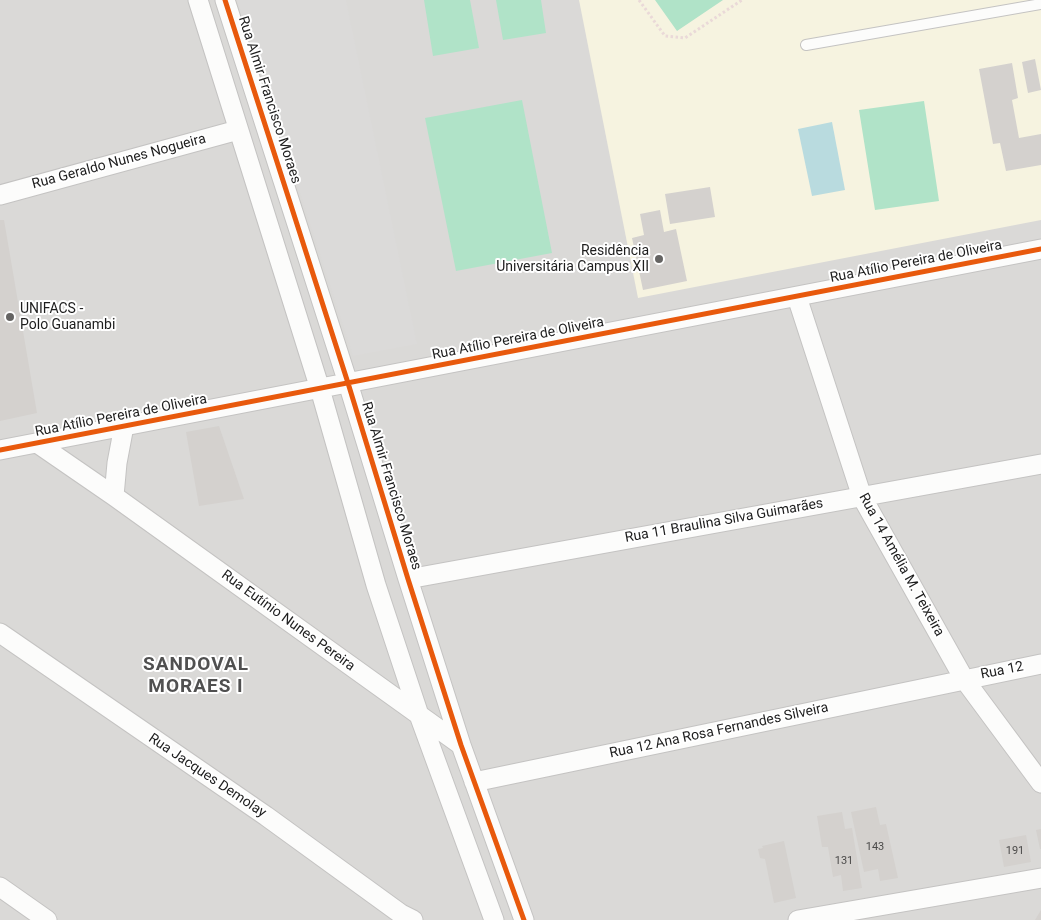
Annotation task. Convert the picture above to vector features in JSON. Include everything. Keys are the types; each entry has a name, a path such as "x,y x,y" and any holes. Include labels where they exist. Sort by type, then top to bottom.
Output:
{"street":[{"path":"198,0 320,389 376,585 419,715 494,920"},
{"name":"Rua Almir Francisco Moraes","path":"225,0 348,383 461,745 524,920"},
{"name":"Rua Geraldo Nunes Nogueira","path":"0,195 238,130"},
{"name":"Rua Atílio Pereira de Oliveira","path":"0,450 1041,250"},
{"name":"Rua 14 Amélia M. Teixeira","path":"797,296 862,496 964,679 1041,783"},
{"path":"114,496 117,462 124,426"},
{"name":"Rua Eutínio Nunes Pereira","path":"37,443 114,496 461,745"},
{"name":"Rua 11 Braulina Silva Guimarães","path":"408,579 1041,464"},
{"name":"Rua Jacques Demolay","path":"0,634 266,816 412,920"},
{"name":"Rua 12","path":"964,679 1041,664"},
{"name":"Rua 12 Ana Rosa Fernandes Silveira","path":"474,782 964,679"},
{"path":"798,920 886,912 1041,878"},
{"path":"0,886 47,920"}],"lane":[{"path":"806,45 1041,4"}],"path":[{"path":"639,0 665,36 684,38 742,0"}],"shaded area":[{"path":"0,0 1041,0 1041,920 0,920"},
{"path":"237,0 346,0 417,344 353,356"},
{"path":"579,0 1041,0 1041,220 638,298"}],"green space":[{"path":"424,0 470,0 479,48 433,56"},
{"path":"496,0 541,0 546,33 503,40"},
{"path":"655,0 723,0 677,31"},
{"path":"522,100 552,253 456,271 425,118"},
{"path":"924,101 939,201 875,210 859,110"}],"water":[{"path":"832,122 845,190 812,196 798,129"}],"building":[{"path":"1035,59 1041,90 1028,93 1022,62"},
{"path":"1012,63 1018,98 1012,100 1019,138 1041,134 1041,165 1006,171 1000,143 993,144 979,69"},
{"name":"Residência Universitária Campus XII","path":"710,187 715,217 670,224 665,194"},
{"name":"Residência Universitária Campus XII","path":"660,210 664,232 676,229 687,281 643,290 632,238 644,235 640,214"},
{"name":"UNIFACS - Polo Guanambi","path":"0,220 4,220 37,413 0,421"},
{"path":"219,426 244,499 199,506 186,432"},
{"path":"876,807 880,825 886,824 898,878 880,881 878,869 864,872 851,812"},
{"path":"842,812 845,829 852,828 862,888 843,891 841,875 833,877 828,847 822,847 817,816"},
{"path":"1041,829 1041,849 1040,849 1036,830"},
{"path":"1026,835 1031,862 1004,867 999,840"},
{"path":"784,841 796,898 774,903 765,859 760,858 758,849 763,848 762,846"},
{"path":"1041,910 1041,920 1035,920"}],"cycle path":[{"path":"225,0 348,383 461,745 524,920"},
{"path":"0,450 1041,249"}],"place":[{"name":"Residência Universitária Campus XII","path":"659,259"},
{"name":"UNIFACS - Polo Guanambi","path":"10,317"}],"district":[{"name":"SANDOVAL MORAES I","path":"196,676"}]}
